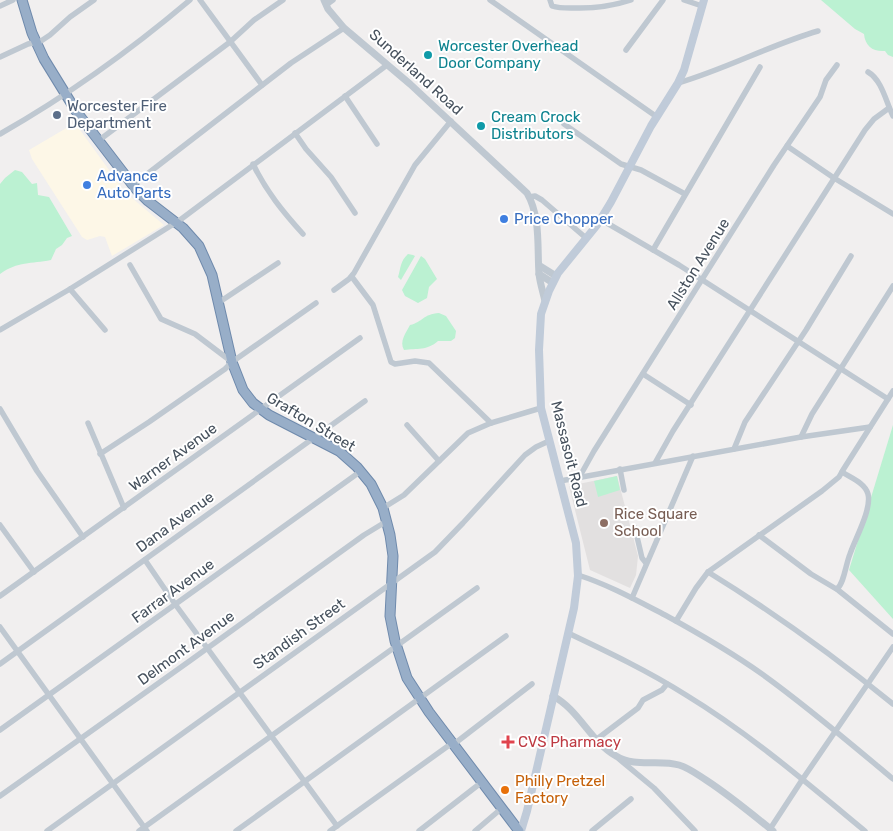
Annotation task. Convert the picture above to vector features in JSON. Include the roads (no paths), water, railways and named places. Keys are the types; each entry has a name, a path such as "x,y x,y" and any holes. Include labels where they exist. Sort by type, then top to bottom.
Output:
{"highway":[{"name":"Grafton Street","path":"22,0 36,42 65,95 133,185 148,201 177,222 195,240 202,252 212,275 232,362 243,390 260,409 273,418 338,451 361,471 372,484 387,521 392,549 390,616 397,646 408,678 419,697 520,831"}],"main road":[{"name":"Massasoit Road","path":"520,831 527,811 574,608 578,575 575,535 549,441 542,408 539,340 541,314 555,280 600,219 656,117 678,83 684,70 703,3"}],"street":[{"path":"0,6 13,0"},
{"path":"0,57 28,44 42,41 70,17 94,0"},
{"path":"0,134 65,95 190,0"},
{"path":"200,0 262,85"},
{"path":"98,141 230,42 254,20 283,0"},
{"path":"325,2 333,0"},
{"path":"490,0 656,117"},
{"path":"550,0 552,6 555,7 582,8 605,7 631,0"},
{"path":"582,8 586,0"},
{"path":"626,50 663,0"},
{"path":"684,0 703,3"},
{"name":"Sunderland Road","path":"325,2 344,28 451,121 517,182 529,197 535,219 539,270 545,301"},
{"path":"133,185 262,85 344,28"},
{"path":"678,83 718,69 790,39 818,31"},
{"path":"0,330 177,222 387,65"},
{"name":"Allston Avenue","path":"580,476 774,165 820,97 826,80 837,65"},
{"path":"653,250 760,67"},
{"path":"868,72 880,85 893,116"},
{"path":"345,96 377,144"},
{"path":"655,463 869,123 889,108"},
{"path":"334,290 352,277 415,165 451,121"},
{"path":"564,124 621,164 642,170 685,194"},
{"path":"295,133 309,153 331,177 355,213"},
{"path":"787,146 834,178 893,214"},
{"path":"253,164 268,191 303,234"},
{"path":"529,197 535,196 542,200 586,238"},
{"path":"600,219 653,250 888,399"},
{"path":"734,449 745,422 799,342 851,256"},
{"path":"218,303 278,263"},
{"path":"130,265 161,319 195,334 232,362"},
{"path":"539,270 555,280"},
{"path":"352,277 373,305 390,362 394,364 415,361 429,362 491,422"},
{"path":"800,437 808,421 893,286"},
{"path":"70,289 106,330"},
{"path":"100,454 157,416 316,303"},
{"name":"Warner Avenue","path":"0,596 360,338"},
{"path":"643,374 691,405"},
{"path":"676,621 708,572 822,491 842,472 893,391"},
{"name":"Dana Avenue","path":"0,664 365,401"},
{"path":"383,508 404,496 464,436 491,422 542,408"},
{"path":"0,409 40,476 83,537"},
{"path":"88,423 124,508"},
{"path":"408,425 439,460"},
{"path":"560,481 800,437 870,427"},
{"name":"Standish Street","path":"47,831 347,613 438,550 525,455 549,441"},
{"path":"632,598 693,456"},
{"path":"620,469 624,490"},
{"name":"Farrar Avenue","path":"0,730 361,471"},
{"path":"837,590 841,585 847,561 869,502 864,487 842,472"},
{"name":"Delmont Avenue","path":"0,796 379,524 387,521"},
{"path":"0,525 34,572"},
{"path":"635,528 642,558 646,563"},
{"path":"759,535 811,574 837,590 893,634"},
{"path":"144,560 304,782 338,826"},
{"path":"708,572 797,630 893,704"},
{"path":"578,575 598,582 676,621 762,674 893,779"},
{"path":"0,626 113,783 143,830 477,588"},
{"path":"568,633 622,659 667,684 721,718 865,831"},
{"path":"236,831 506,636"},
{"path":"616,756 647,764 670,763 680,765 717,787 771,830 802,780 893,647"},
{"path":"330,831 448,746 454,744 532,684"},
{"path":"597,739 638,708 643,700 662,690 667,684"},
{"path":"553,696 570,708 597,739 654,788 695,831"},
{"path":"419,831 482,782"},
{"path":"592,831 631,799"},
{"path":"475,831 502,808"}],"place":[{"name":"Worcester Overhead Door Company","path":"428,55"},
{"name":"Worcester Fire Department","path":"57,115"},
{"name":"Cream Crock Distributors","path":"481,126"},
{"name":"Advance Auto Parts","path":"87,185"},
{"name":"Price Chopper","path":"504,219"},
{"name":"Rice Square School","path":"604,523"},
{"name":"CVS Pharmacy","path":"508,742"},
{"name":"Philly Pretzel Factory","path":"505,790"}]}
